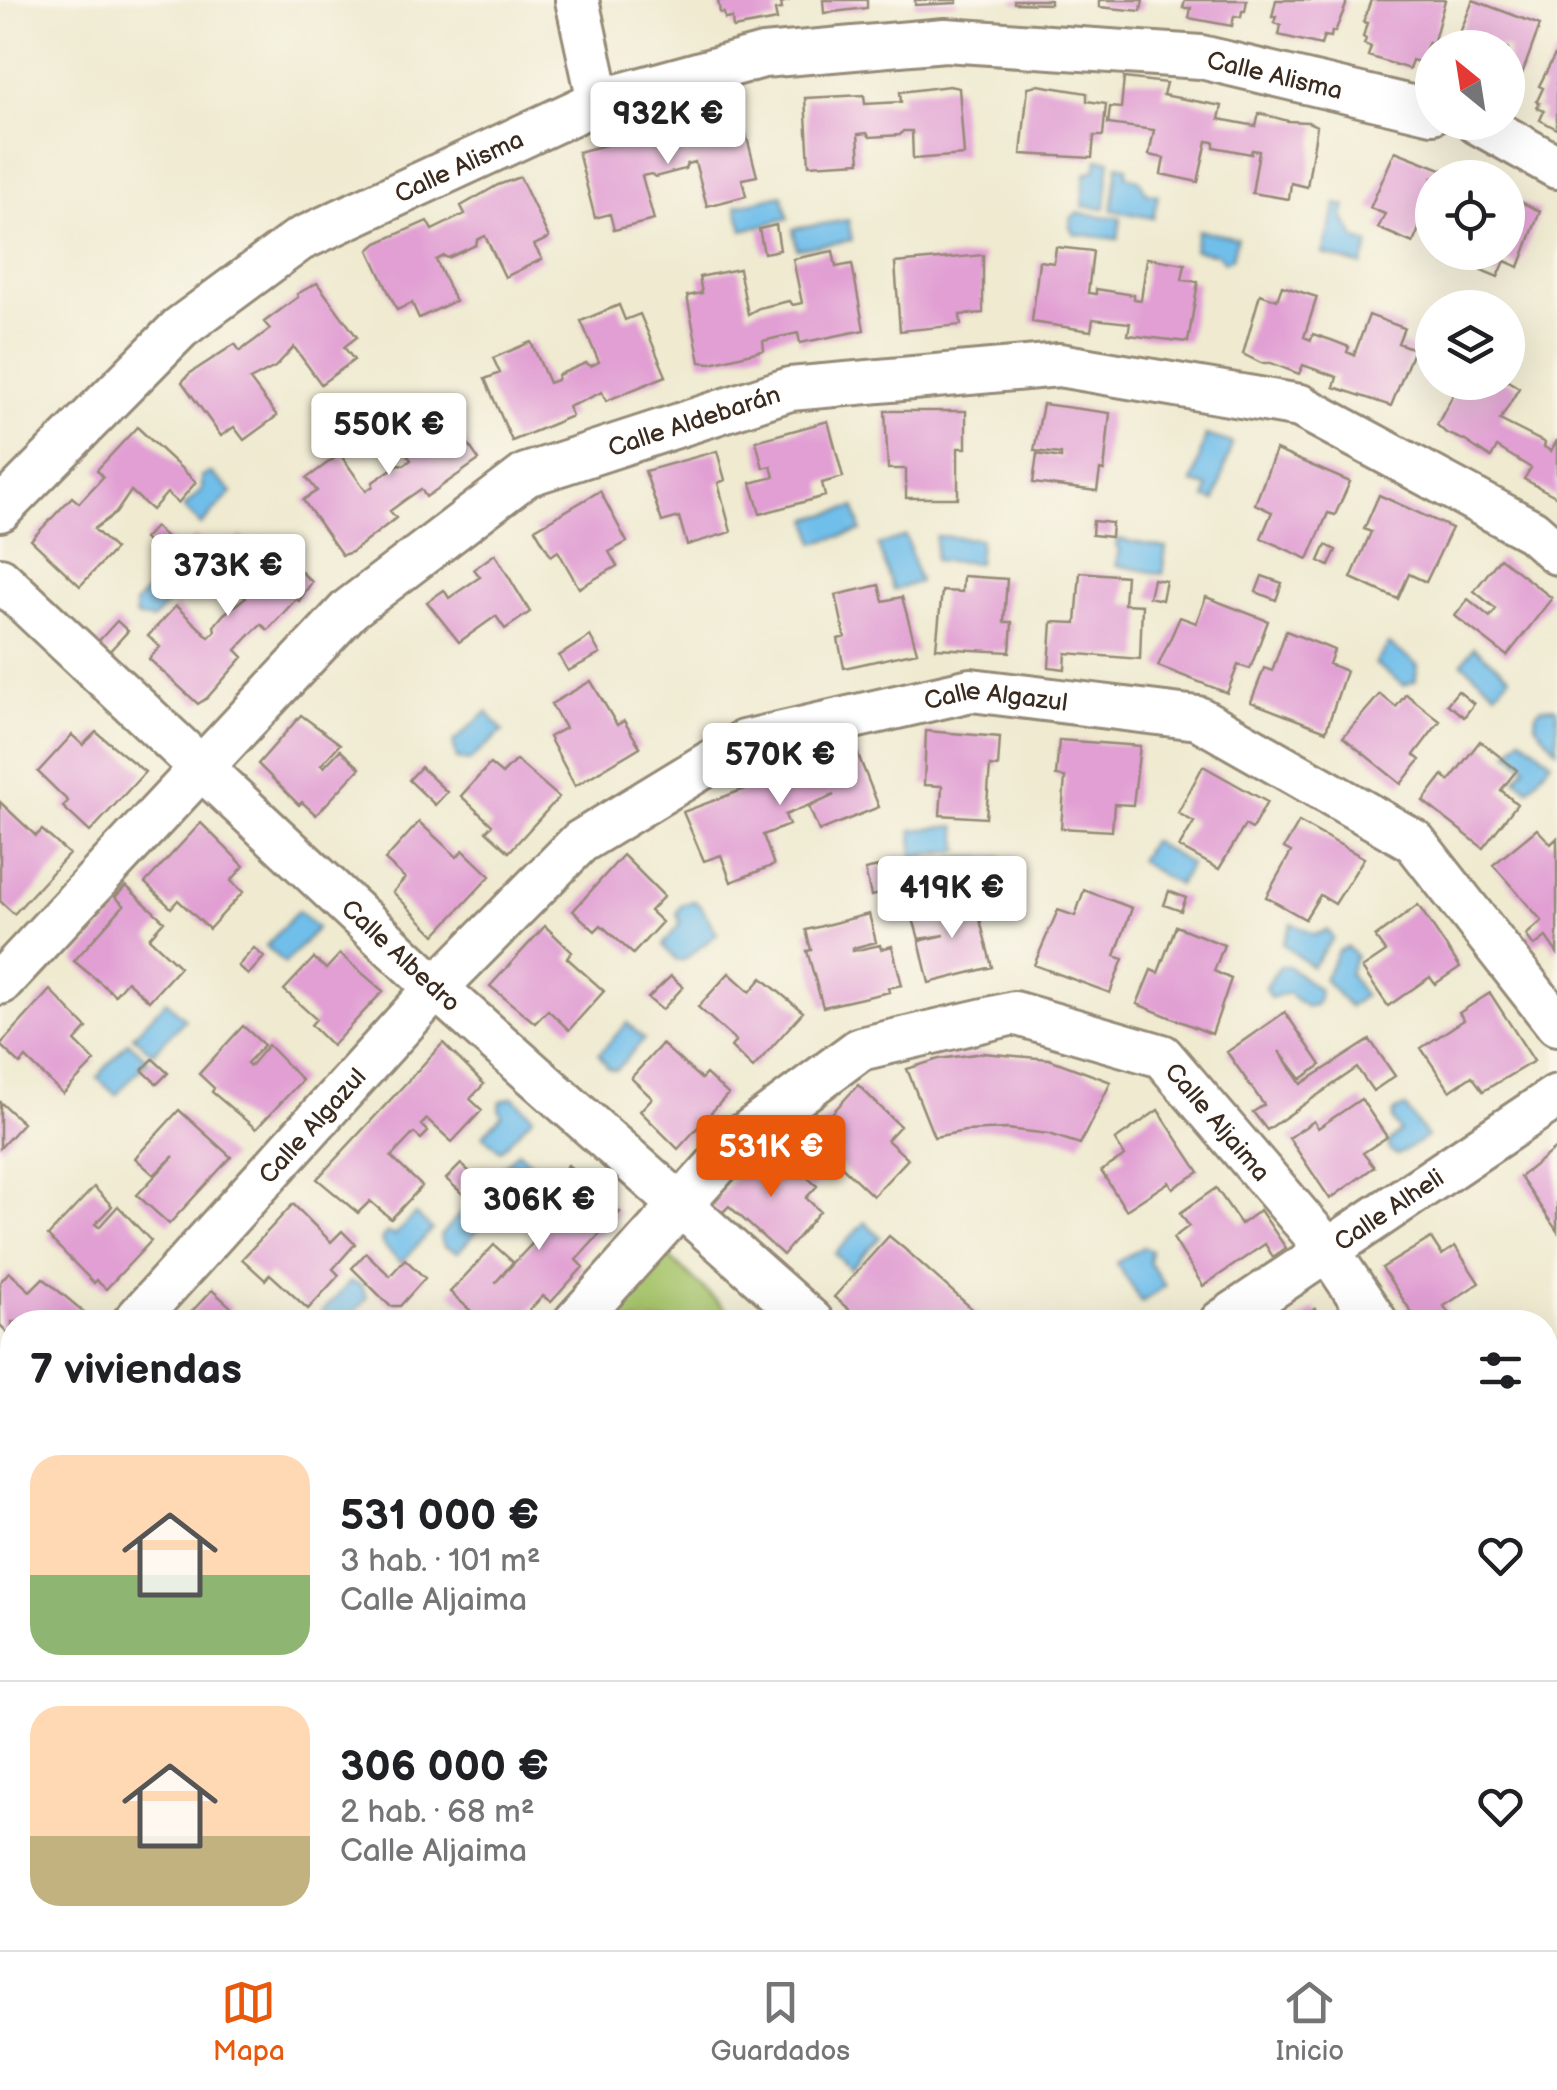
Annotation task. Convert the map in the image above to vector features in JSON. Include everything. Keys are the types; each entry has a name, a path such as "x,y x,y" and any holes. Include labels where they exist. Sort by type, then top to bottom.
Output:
{"street":[{"path":"577,0 600,101"},
{"name":"Calle Alisma","path":"0,510 180,328 299,240 600,101 763,56 945,40 1200,57 1415,108"},
{"path":"1509,140 1557,167"},
{"name":"Calle Aldebarán","path":"0,983 350,609 526,476 790,389 1059,365 1300,406 1532,531 1557,553"},
{"name":"Calle Albedro","path":"0,579 436,988 798,1310"},
{"name":"Calle Algazul","path":"145,1310 436,988 580,842 744,742 971,690 1198,718 1215,727 1414,841 1557,1024"},
{"name":"Calle Aljaima","path":"586,1310 744,1135 860,1049 1014,1012 1162,1056 1328,1250 1368,1310"},
{"name":"Calle Alheli","path":"1239,1310 1557,1096"}],"green space":[{"path":"665,1253 727,1310 613,1310"}],"water":[{"path":"1098,159 1110,160 1105,208 1082,206 1085,174 1095,170"},
{"path":"1118,165 1127,167 1126,176 1140,180 1146,193 1158,195 1153,218 1112,210"},
{"path":"782,195 788,218 743,230 736,206"},
{"path":"1337,204 1346,206 1343,217 1357,240 1369,244 1362,266 1323,254"},
{"path":"1078,213 1121,218 1118,239 1075,234 1070,227 1071,218"},
{"path":"848,220 852,240 797,249 793,229"},
{"path":"1198,230 1237,238 1232,258 1224,262 1217,254 1194,250"},
{"path":"1206,435 1232,443 1215,501 1206,498 1208,487 1192,483"},
{"path":"211,473 232,492 201,525 184,508 202,489 202,476"},
{"path":"855,507 861,531 815,543 809,519"},
{"path":"906,536 919,582 893,590 878,545"},
{"path":"936,536 980,539 978,563 935,560"},
{"path":"1117,539 1166,548 1162,574 1116,565"},
{"path":"165,571 183,587 153,620 136,617 135,604"},
{"path":"1389,644 1418,665 1415,681 1404,685 1375,664"},
{"path":"1474,647 1510,676 1496,692 1462,663"},
{"path":"1554,707 1557,750 1535,724 1541,708"},
{"path":"487,712 503,731 469,761 457,759 453,742"},
{"path":"1521,737 1551,761 1529,789 1516,779 1526,766 1509,752"},
{"path":"956,826 960,850 913,857 912,830"},
{"path":"1151,841 1190,864 1178,885 1139,861"},
{"path":"1003,857 1002,880 954,881 946,872 954,858"},
{"path":"694,901 717,934 684,960 677,961 663,945 680,924 677,913 681,905"},
{"path":"298,911 317,928 285,963 266,946"},
{"path":"1292,923 1315,935 1327,930 1333,938 1312,967 1283,944"},
{"path":"1347,947 1356,956 1349,973 1364,996 1349,1007 1324,979 1338,951"},
{"path":"1280,966 1288,966 1318,989 1315,1005 1306,1007 1288,993 1270,998 1265,988"},
{"path":"166,1001 185,1019 153,1053 133,1036"},
{"path":"627,1023 644,1039 616,1070 608,1068 599,1054"},
{"path":"128,1042 148,1060 116,1095 97,1078"},
{"path":"513,1097 533,1116 500,1151 483,1135 502,1115 501,1101"},
{"path":"1405,1107 1427,1137 1397,1155 1390,1151 1388,1143 1400,1131 1393,1120 1394,1112"},
{"path":"518,1151 535,1167 509,1195 494,1191 492,1179"},
{"path":"467,1206 485,1222 458,1252 444,1246 440,1236"},
{"path":"415,1214 432,1229 401,1263 381,1240 387,1233 395,1235"},
{"path":"865,1222 880,1237 850,1269 835,1254"},
{"path":"1143,1247 1151,1251 1149,1262 1165,1286 1142,1302 1116,1263"},
{"path":"350,1282 361,1285 367,1298 356,1310 324,1310"}],"building":[{"path":"718,0 788,1 781,3 782,9 775,10 777,20 733,28 732,18 725,19 724,13 720,13"},
{"path":"823,0 867,0 867,8 824,13"},
{"path":"915,0 957,0 957,3 915,5"},
{"path":"1050,0 1050,4 1014,3"},
{"path":"1099,0 1143,0 1141,11 1099,7"},
{"path":"1185,0 1247,0 1245,11 1241,17 1234,16 1232,26 1189,18 1191,8 1183,8"},
{"path":"1276,0 1346,0 1346,5 1335,32 1331,37 1324,36 1321,45 1279,35 1281,25 1274,23 1276,17 1272,17"},
{"path":"1371,0 1445,0 1437,30 1415,30 1415,61 1409,69 1368,56 1371,47 1364,44 1367,23 1363,22"},
{"path":"1473,0 1540,25 1525,66 1525,30 1461,30"},
{"path":"1557,51 1557,129 1540,120 1544,111 1537,108 1537,101 1543,88 1539,86"},
{"path":"1124,78 1166,83 1163,95 1222,106 1219,119 1256,126 1259,113 1317,126 1307,187 1291,183 1289,199 1252,193 1259,151 1252,150 1251,154 1214,147 1214,142 1207,141 1198,182 1161,174 1164,158 1149,155 1154,130 1108,124 1110,107 1121,108"},
{"path":"1038,85 1087,93 1087,101 1106,104 1103,136 1094,136 1092,158 1021,154 1028,87"},
{"path":"959,88 964,155 913,159 912,131 870,137 867,133 858,134 860,162 809,165 805,98 864,95 865,104 901,102 900,92"},
{"path":"740,111 757,176 742,179 746,196 707,206 695,162 685,169 655,177 642,176 654,220 614,230 610,214 595,218 578,152 641,136 644,146 679,136 677,127"},
{"path":"1395,151 1418,160 1413,243 1378,228 1385,214 1370,208"},
{"path":"520,177 549,238 534,245 542,259 505,277 485,236 476,245 436,260 455,301 419,318 412,303 397,310 369,250 427,221 432,230 465,214 461,206"},
{"path":"1525,204 1540,211 1525,251"},
{"path":"776,225 780,250 764,253 759,229"},
{"path":"1056,247 1093,251 1088,293 1096,294 1096,289 1134,295 1134,299 1141,300 1147,258 1185,264 1182,280 1198,282 1188,342 1128,335 1130,323 1093,319 1091,331 1032,322 1039,261 1054,263"},
{"path":"833,251 836,267 852,264 864,330 800,343 798,333 763,341 764,350 711,363 700,362 687,296 702,293 699,277 739,269 748,314 789,301 793,305 802,303 793,259"},
{"path":"983,255 983,313 960,315 961,325 900,331 895,263"},
{"path":"1481,270 1501,270 1498,277"},
{"path":"317,283 357,337 344,347 354,360 321,384 294,347 275,367 250,380 277,416 244,440 234,427 221,436 182,382 235,344 240,351 270,329 264,322"},
{"path":"1282,286 1317,297 1304,337 1311,340 1313,334 1331,340 1349,347 1347,352 1354,355 1369,315 1404,328 1398,343 1414,349 1391,406 1334,387 1337,377 1303,365 1299,374 1243,354 1260,294 1277,300"},
{"path":"619,305 625,320 640,314 666,376 606,401 602,392 568,407 572,416 512,441 485,379 500,373 493,358 531,342 549,383 586,363 591,366 599,362 581,321"},
{"path":"418,400 428,414 441,404 479,460 426,497 421,489 405,500 390,511 396,518 352,552 342,555 303,500 317,491 307,478 340,454 366,491 399,464 404,465 411,460 385,423"},
{"path":"1450,400 1512,400 1500,420 1545,443 1544,447 1551,451 1557,440 1557,497 1524,479 1531,468 1497,447 1491,458 1437,425"},
{"path":"1043,404 1110,413 1104,471 1100,470 1097,491 1033,483 1037,454 1061,458 1061,454 1034,451"},
{"path":"885,411 966,411 966,448 958,448 958,498 906,498 906,469 888,469"},
{"path":"828,421 843,477 822,483 825,496 760,514 751,483 774,477 771,466 763,468 756,441"},
{"path":"137,427 196,482 178,503 167,493 152,510 131,491 116,513 94,529 115,549 80,586 31,540 72,497 79,503 103,477 97,470"},
{"path":"1276,450 1350,482 1335,515 1328,513 1308,559 1261,538 1272,512 1255,504"},
{"path":"717,451 725,480 718,483 731,532 687,545 679,517 662,522 645,471"},
{"path":"600,491 627,542 609,552 617,566 579,588 558,551 551,556 535,529"},
{"path":"1379,495 1452,528 1426,582 1409,574 1398,599 1351,578 1371,532 1364,529"},
{"path":"1093,521 1112,523 1111,537 1092,535"},
{"path":"155,527 181,551 195,537 203,545 187,560 194,567 184,577 144,539"},
{"path":"241,536 253,548 264,537 312,582 299,601 296,599 268,630 261,624 248,637 236,650 243,657 198,704 149,659 160,647 148,636 176,606 209,637 215,631 214,626 224,614 246,597 213,566"},
{"path":"1326,545 1336,550 1329,566 1319,561"},
{"path":"495,554 530,612 505,629 496,616 459,642 427,602 444,590 449,598 480,577 474,569"},
{"path":"1500,558 1552,598 1507,656 1455,616 1468,599 1490,617 1496,609 1474,591"},
{"path":"1080,572 1126,576 1124,604 1142,605 1140,659 1066,653 1065,669 1049,667 1052,622 1076,623"},
{"path":"963,576 1007,579 1004,622 1012,622 1010,652 936,648 942,591 962,592"},
{"path":"1262,576 1282,583 1276,600 1256,592"},
{"path":"1153,579 1166,581 1162,600 1149,597"},
{"path":"879,585 883,601 902,597 917,652 844,668 838,639 845,637 836,595"},
{"path":"1206,597 1268,621 1250,669 1238,665 1227,693 1158,666 1180,617 1196,623"},
{"path":"117,621 128,631 107,654 96,644"},
{"path":"1286,631 1334,650 1329,664 1346,671 1326,731 1251,702 1264,668 1272,671"},
{"path":"590,636 600,654 568,671 559,656"},
{"path":"591,681 617,725 624,721 640,747 575,786 549,737 565,728 551,704"},
{"path":"1458,691 1474,704 1464,717 1447,704"},
{"path":"1380,694 1396,707 1406,694 1440,721 1414,755 1420,760 1401,784 1343,737"},
{"path":"301,715 340,744 321,765 324,767 340,750 360,768 316,815 302,802 299,805 258,764"},
{"path":"926,731 1000,737 998,767 990,766 986,818 940,815 942,786 924,785"},
{"path":"96,732 145,772 90,832 63,807 68,801 38,772 72,735 83,745"},
{"path":"1059,740 1140,746 1133,805 1114,804 1112,831 1061,828 1065,777 1056,776"},
{"path":"1480,741 1517,770 1501,790 1517,804 1483,848 1423,801 1443,775 1449,781"},
{"path":"853,742 879,807 819,831 809,807 834,795 785,815 789,825 763,835 774,865 731,882 721,855 704,861 683,812 753,786 745,766 763,759 771,779 795,770 793,765"},
{"path":"516,760 559,797 509,852 486,831 492,825 461,796 490,764 502,774"},
{"path":"1203,766 1267,802 1252,829 1245,825 1219,869 1179,847 1194,822 1178,813"},
{"path":"421,767 447,792 435,805 409,780"},
{"path":"0,802 36,836 42,830 69,854 14,914 0,901"},
{"path":"419,822 457,857 463,850 490,876 435,935 393,892 405,878 385,860"},
{"path":"1299,822 1364,858 1335,904 1320,895 1305,919 1266,897 1291,852 1284,848"},
{"path":"201,823 244,866 231,881 243,892 209,929 178,900 171,908 145,883"},
{"path":"1537,829 1551,844 1557,838 1557,953 1546,937 1534,946 1526,935 1542,921 1493,865"},
{"path":"623,855 664,896 650,911 662,922 633,954 601,925 595,931 573,911"},
{"path":"909,860 911,873 893,877 896,885 871,896 865,870"},
{"path":"126,886 164,921 149,938 180,967 149,1001 127,981 115,995 74,961 124,905 115,897"},
{"path":"1084,890 1132,908 1115,956 1123,959 1110,993 1034,965 1058,910 1075,916"},
{"path":"1169,891 1186,898 1181,911 1164,905"},
{"path":"975,900 992,967 929,983 919,941 945,935 919,939 912,915"},
{"path":"1418,905 1460,967 1435,984 1430,977 1388,1006 1362,968 1386,952 1375,937"},
{"path":"869,914 876,942 853,951 892,946 902,985 888,988 889,992 823,1007 807,951 811,950 806,930"},
{"path":"545,926 572,952 567,958 604,991 569,1030 548,1010 535,1023 490,986"},
{"path":"1176,926 1224,945 1214,971 1231,979 1212,1034 1137,1004 1151,970 1158,973"},
{"path":"254,948 264,957 248,975 238,966"},
{"path":"340,954 383,991 332,1046 311,1025 316,1019 284,990 314,958 326,969"},
{"path":"729,973 750,992 762,978 803,1012 753,1068 731,1047 736,1041 698,1007"},
{"path":"671,976 683,987 662,1010 648,998"},
{"path":"50,990 87,1028 75,1041 95,1061 63,1094 26,1058 20,1064 0,1045"},
{"path":"1490,993 1534,1061 1483,1091 1472,1076 1450,1091 1421,1048 1464,1020 1459,1013"},
{"path":"1285,1012 1321,1065 1301,1079 1279,1051 1301,1084 1370,1040 1395,1076 1373,1091 1357,1068 1267,1130 1253,1112 1264,1105 1227,1052"},
{"path":"243,1026 264,1045 247,1063 250,1066 268,1045 302,1080 256,1129 212,1092 214,1088 199,1074"},
{"path":"443,1043 484,1084 470,1099 482,1110 452,1142 427,1119 421,1125 428,1132 421,1139 414,1133 391,1157 422,1186 391,1219 370,1201 358,1213 317,1179"},
{"path":"662,1044 701,1079 706,1074 728,1094 678,1149 640,1111 652,1098 631,1078"},
{"path":"983,1053 1049,1059 1111,1082 1080,1144 1049,1134 1007,1129 934,1137 907,1069 939,1059"},
{"path":"153,1059 168,1073 157,1084 142,1070"},
{"path":"858,1085 900,1126 887,1140 908,1159 873,1196 836,1161 830,1168 804,1144"},
{"path":"1361,1099 1387,1137 1363,1153 1374,1167 1330,1199 1289,1138 1314,1121 1318,1128"},
{"path":"0,1102 23,1123 0,1148"},
{"path":"179,1110 231,1157 169,1224 137,1195 174,1156 154,1175 135,1158"},
{"path":"1158,1110 1199,1172 1173,1188 1169,1182 1126,1210 1101,1171 1125,1156 1115,1140"},
{"path":"1557,1147 1557,1231 1520,1177"},
{"path":"762,1149 777,1164 784,1156 817,1186 806,1198 820,1211 783,1255 729,1206 720,1215 710,1205"},
{"path":"461,1164 479,1180 464,1195 446,1179"},
{"path":"568,1165 620,1212 576,1260 583,1267 551,1302 543,1296 530,1310 470,1310 450,1292 494,1245 513,1262 495,1283 561,1209 543,1229 525,1213"},
{"path":"94,1187 112,1206 95,1224 99,1227 118,1206 151,1241 106,1289 96,1280 94,1283 48,1236"},
{"path":"1216,1188 1241,1224 1260,1210 1286,1248 1273,1257 1265,1244 1203,1286 1173,1238 1189,1226 1180,1213"},
{"path":"293,1204 331,1242 342,1231 355,1244 333,1269 339,1275 308,1309 270,1274 265,1280 242,1259"},
{"path":"889,1236 973,1310 850,1310 834,1297"},
{"path":"1431,1238 1442,1255 1455,1246 1479,1283 1444,1306 1446,1310 1410,1310 1382,1268"},
{"path":"366,1253 390,1276 405,1259 425,1278 400,1306 390,1306 352,1268"},
{"path":"9,1272 30,1291 43,1278 82,1310 0,1310 0,1282"},
{"path":"212,1290 232,1308 230,1310 193,1310"}]}
